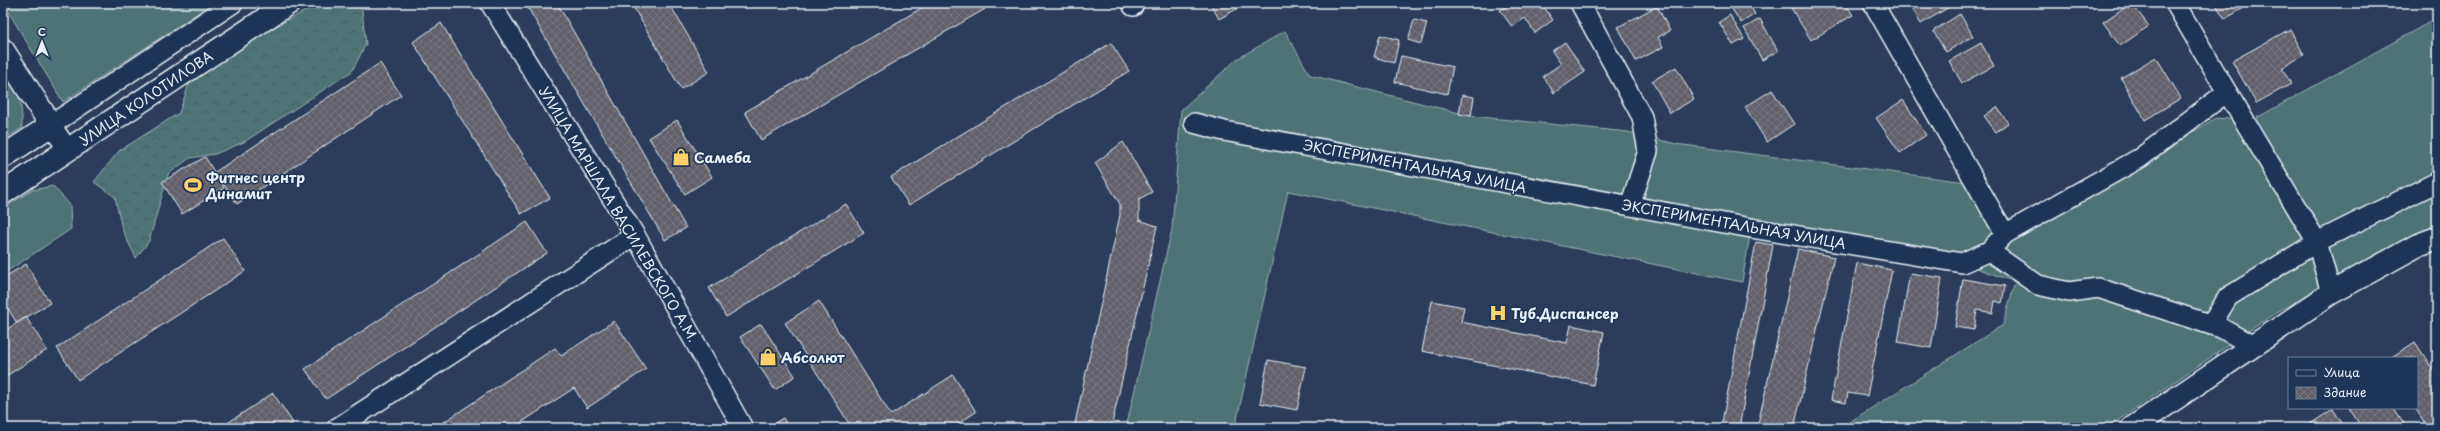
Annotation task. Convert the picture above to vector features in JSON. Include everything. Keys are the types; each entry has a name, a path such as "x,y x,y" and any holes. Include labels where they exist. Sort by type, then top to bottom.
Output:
{"main road":[{"name":"УЛИЦА КОЛОТИЛОВА","path":"3,194 289,3"},
{"path":"3,50 51,125 3,158"},
{"path":"2132,428 2331,293 2418,245 2437,238"}],"street":[{"path":"68,150 51,125 233,3"},
{"name":"УЛИЦА МАРШАЛА ВАСИЛЕВСКОГО А.М.","path":"490,3 636,235 743,428"},
{"path":"1580,3 1642,117 1648,151 1630,206"},
{"path":"1873,3 2004,234"},
{"path":"2175,3 2317,242 2331,293"},
{"name":"ЭКСПЕРИМЕНТАЛЬНАЯ УЛИЦА","path":"1194,123 1232,132 1630,206 1962,263 1989,251 2004,234 2140,158 2227,92"},
{"path":"2211,325 2228,298 2317,242 2437,182"},
{"path":"337,428 636,235"},
{"path":"1989,251 2038,285 2069,292 2098,288 2211,325 2253,346"}],"green space":[{"path":"3,3 213,3 63,102"},
{"path":"321,3 361,3 366,44 352,71 244,142 215,154 190,158 168,174 149,241 136,258 122,229 115,197 94,182 119,151 179,113 189,84 249,40"},
{"path":"2437,18 2437,225 2277,312 2107,428 1840,428 2003,325 2015,282 1962,263 1751,229 1742,282 1288,191 1235,428 1126,428 1172,229 1181,110 1237,59 1285,31 1310,75 1471,116 1628,132 1676,144 1966,182 2027,233 2216,118 2251,121"},
{"path":"3,65 18,95 22,118 22,128 3,140"},
{"path":"53,186 70,205 71,229 3,274 3,209 32,190"}],"building":[{"path":"525,3 557,3 686,228 665,240"},
{"path":"631,3 669,3 709,72 681,89"},
{"path":"930,3 981,3 985,9 761,140 745,112"},
{"path":"1210,3 1247,3 1219,19"},
{"path":"1511,3 1541,3 1553,20 1535,33 1525,18 1512,27 1500,10"},
{"path":"1728,3 1748,3 1755,14 1741,23"},
{"path":"1788,3 1845,3 1853,15 1811,40"},
{"path":"1909,3 1950,3 1951,6 1921,24"},
{"path":"2131,3 2149,26 2120,46 2103,22"},
{"path":"2215,3 2252,3 2225,19"},
{"path":"1657,6 1670,31 1658,37 1663,47 1636,61 1618,27"},
{"path":"1960,14 1973,36 1946,52 1933,31"},
{"path":"1730,15 1744,39 1733,45 1719,22"},
{"path":"1760,19 1778,51 1762,60 1744,28"},
{"path":"1414,20 1427,23 1421,44 1408,40"},
{"path":"441,23 550,198 521,214 413,42"},
{"path":"2290,29 2304,55 2282,68 2291,84 2256,103 2232,61"},
{"path":"1380,35 1399,40 1394,63 1374,57"},
{"path":"1565,42 1585,72 1554,93 1543,76 1561,64 1552,51"},
{"path":"1111,43 1129,71 909,205 891,177"},
{"path":"1981,43 1994,66 1962,83 1949,61"},
{"path":"1401,56 1453,67 1447,94 1395,82"},
{"path":"2156,57 2181,98 2145,120 2121,78"},
{"path":"380,63 401,95 237,204 215,172"},
{"path":"1676,67 1694,99 1670,113 1652,81"},
{"path":"1772,90 1794,124 1767,142 1745,107"},
{"path":"1462,95 1474,97 1471,116 1459,114"},
{"path":"1903,100 1926,135 1900,153 1876,118"},
{"path":"1997,107 2008,123 1996,132 1984,116"},
{"name":"Самеба","path":"677,120 712,177 685,194 649,138"},
{"path":"1123,142 1152,192 1139,199 1139,220 1157,226 1111,428 1074,428 1120,215 1120,204 1095,163"},
{"name":"Фитнес центр Динамит","path":"205,157 224,188 182,214 162,182"},
{"path":"846,204 864,233 726,317 709,288"},
{"path":"527,222 547,253 326,399 305,369"},
{"path":"223,238 245,271 78,380 57,348"},
{"path":"1756,242 1773,245 1739,428 1721,428"},
{"path":"1798,249 1834,257 1794,428 1757,428"},
{"path":"1857,263 1892,270 1867,396 1848,393 1846,403 1831,400"},
{"path":"26,264 50,303 17,323 7,307 3,310 3,278"},
{"path":"1910,273 1942,278 1931,348 1898,342"},
{"path":"1963,279 2005,286 2002,303 1995,301 1993,313 1977,310 1974,330 1955,327"},
{"path":"819,301 891,415 953,375 976,412 951,428 852,428 785,323"},
{"path":"1432,301 1464,307 1461,322 1567,343 1571,325 1604,332 1593,385 1422,351"},
{"path":"26,317 47,350 3,378 3,332"},
{"path":"614,321 646,369 587,408 574,388 513,428 435,428 555,348 561,356"},
{"name":"Абсолют","path":"761,324 795,376 775,390 740,337"},
{"path":"2415,342 2437,376 2437,428 2428,428 2416,409 2418,409 2418,357 2392,357"},
{"path":"1268,360 1306,367 1297,410 1260,403"},
{"path":"273,393 293,423 285,428 220,428"},
{"path":"2333,409 2345,428 2304,428"},
{"path":"2350,409 2395,409 2407,428 2362,428"},
{"path":"783,418 789,428 767,428"}],"place":[{"name":"Самеба","path":"681,157"},
{"name":"Фитнес центр Динамит","path":"193,185"},
{"name":"Туб.Диспансер","path":"1498,313"},
{"name":"Абсолют","path":"768,357"}]}
